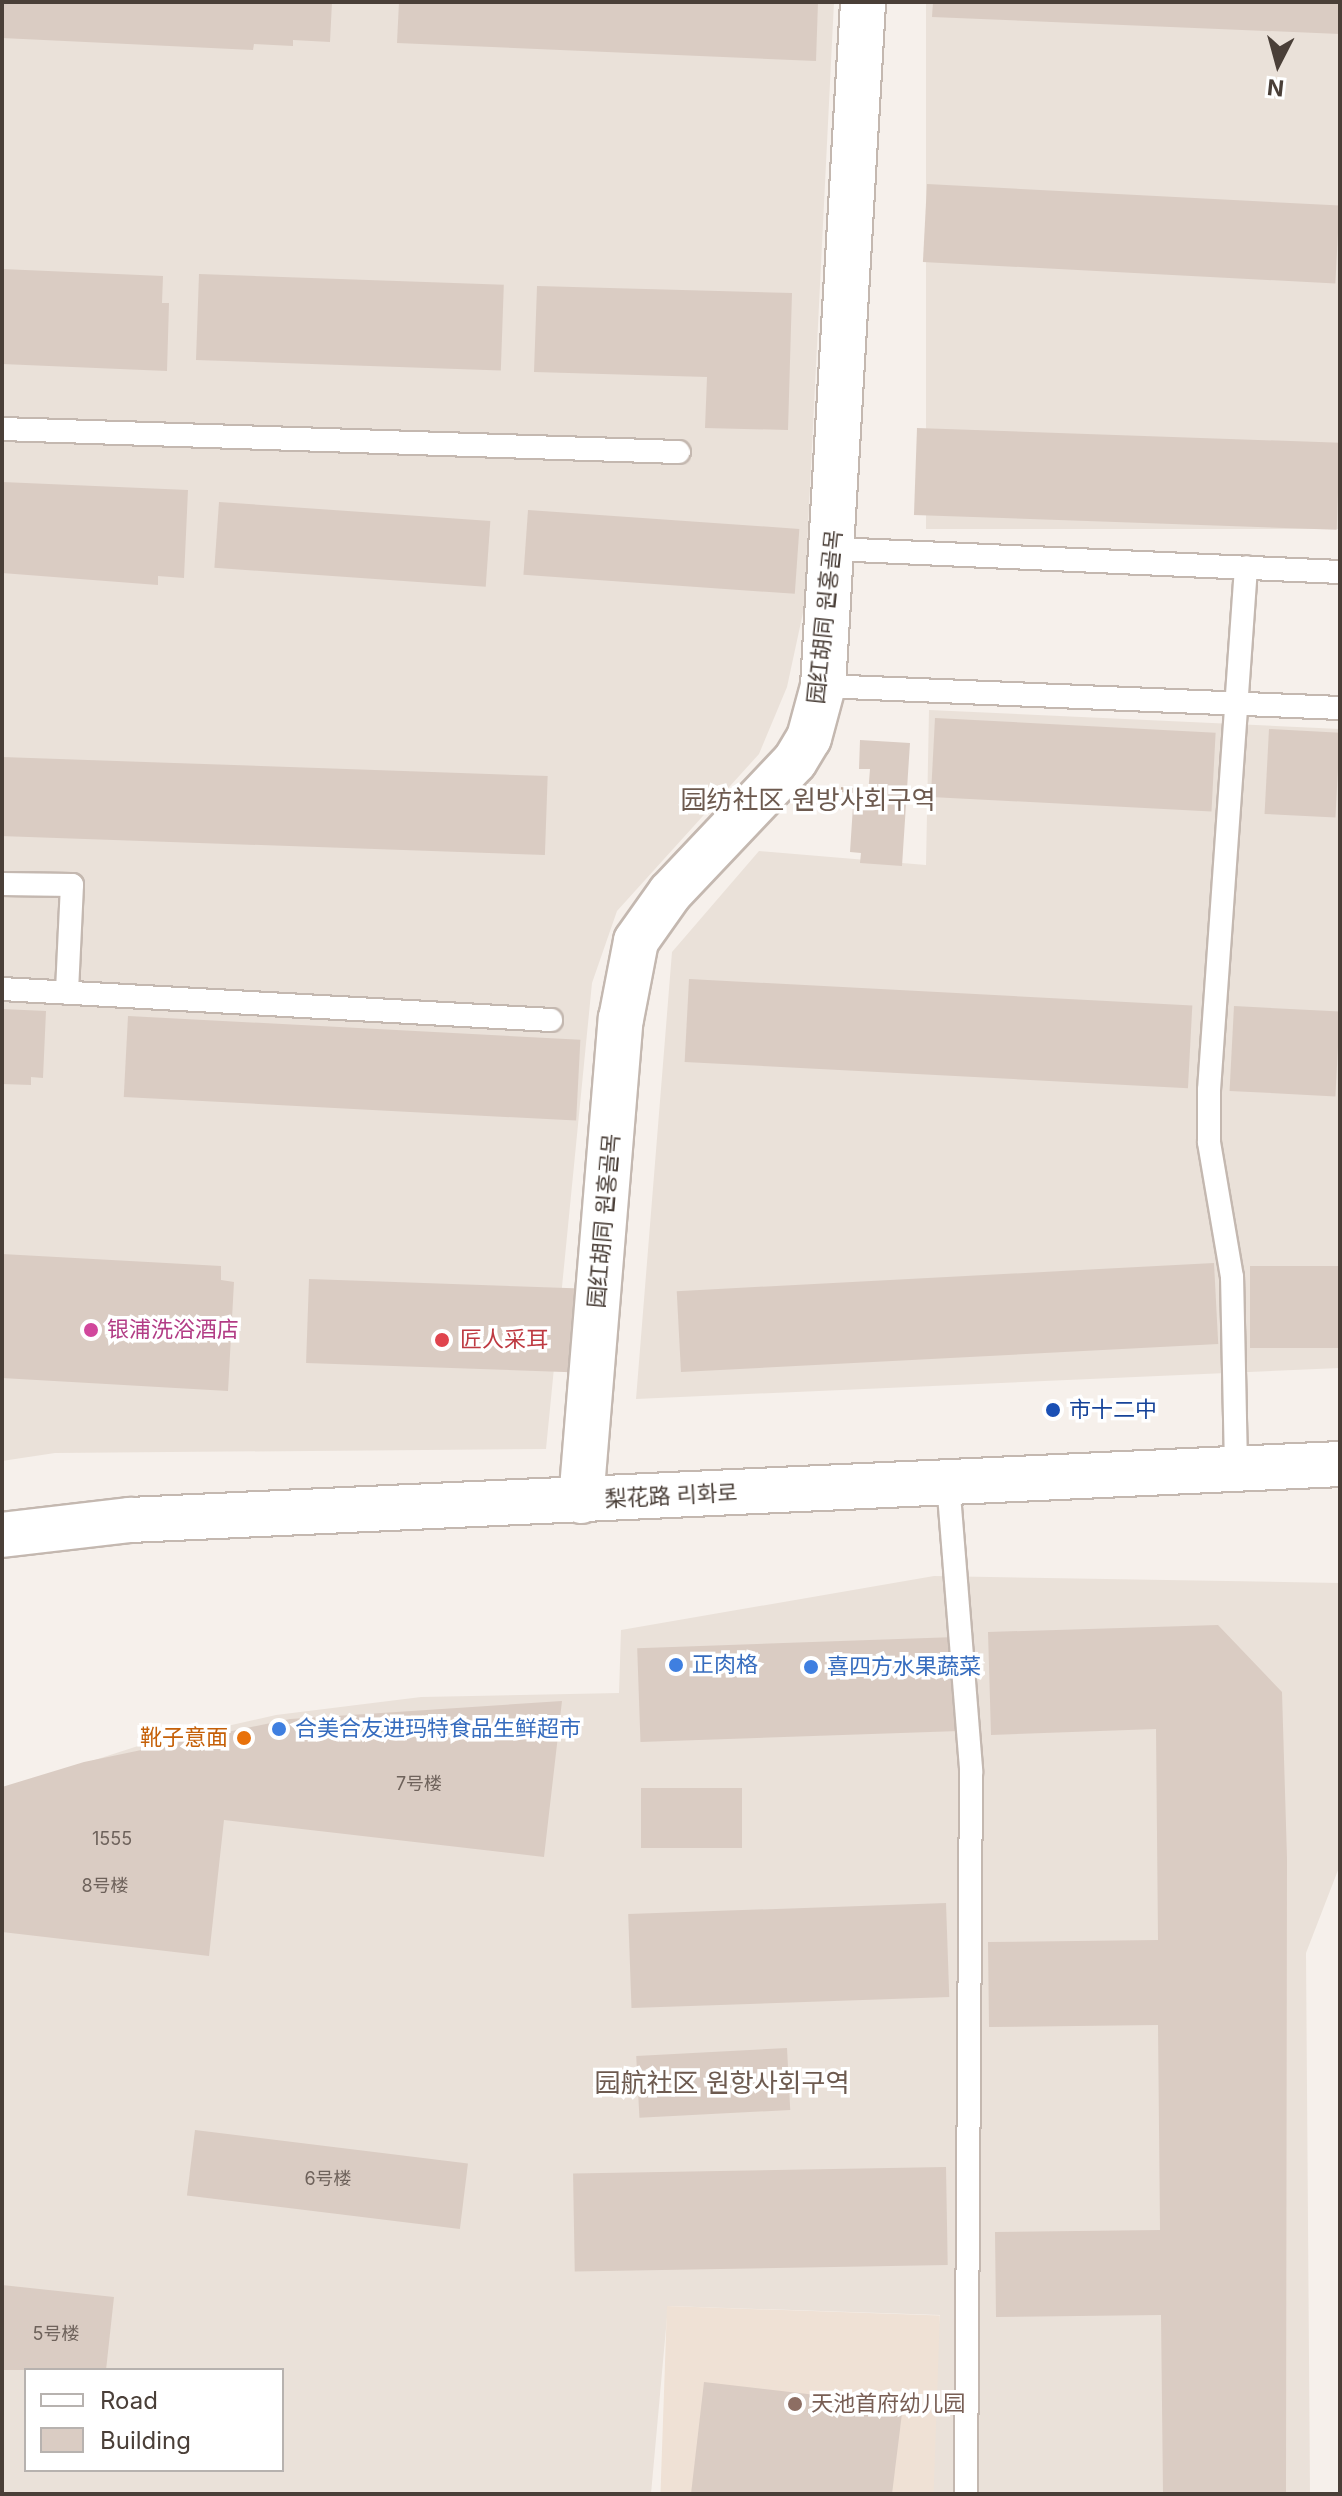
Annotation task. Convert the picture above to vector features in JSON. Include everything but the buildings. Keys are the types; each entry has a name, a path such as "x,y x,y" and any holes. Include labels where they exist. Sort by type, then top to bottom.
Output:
{"street":[{"name":"园红胡同 원홍골목","path":"581,1501 621,1019 636,941 670,893 795,761 809,738 823,686 863,2"},
{"name":"梨花路 리화로","path":"2,1535 130,1520 581,1501 1236,1466 1340,1464"}],"lane":[{"path":"2,429 679,452"},
{"path":"833,549 1340,572"},
{"path":"1236,1466 1232,1277 1209,1142 1246,567"},
{"path":"823,686 1340,708"},
{"path":"2,884 72,885 67,993"},
{"path":"2,989 551,1020"},
{"path":"948,1482 971,1771 966,2494"}],"shaded area":[{"path":"2,2 834,2 804,608 787,687 759,754 617,911 592,983 546,1449 55,1453 2,1461"},
{"path":"926,2 1340,2 1340,529 926,529"},
{"path":"929,710 1340,729 1340,1368 636,1399 672,952 759,851 926,865"},
{"path":"934,1576 1340,1583 1340,1865 1306,1953 1310,2494 921,2494 940,2315 668,2306 651,2494 2,2494 2,1790 138,1746 276,1715 421,1697 619,1693 621,1630"},
{"name":"天池首府幼儿园","path":"667,2306 940,2316 934,2494 660,2494"}],"place":[{"name":"银浦洗浴酒店","path":"91,1330"},
{"name":"匠人采耳","path":"442,1340"},
{"name":"市十二中","path":"1053,1410"},
{"name":"正肉格","path":"676,1665"},
{"name":"喜四方水果蔬菜","path":"811,1667"},
{"name":"合美合友进玛特食品生鲜超市","path":"279,1729"},
{"name":"靴子意面","path":"244,1738"},
{"name":"天池首府幼儿园","path":"795,2404"}],"district":[{"name":"园纺社区 원방사회구역","path":"808,800"},
{"name":"园航社区 원항사회구역","path":"722,2083"}]}
